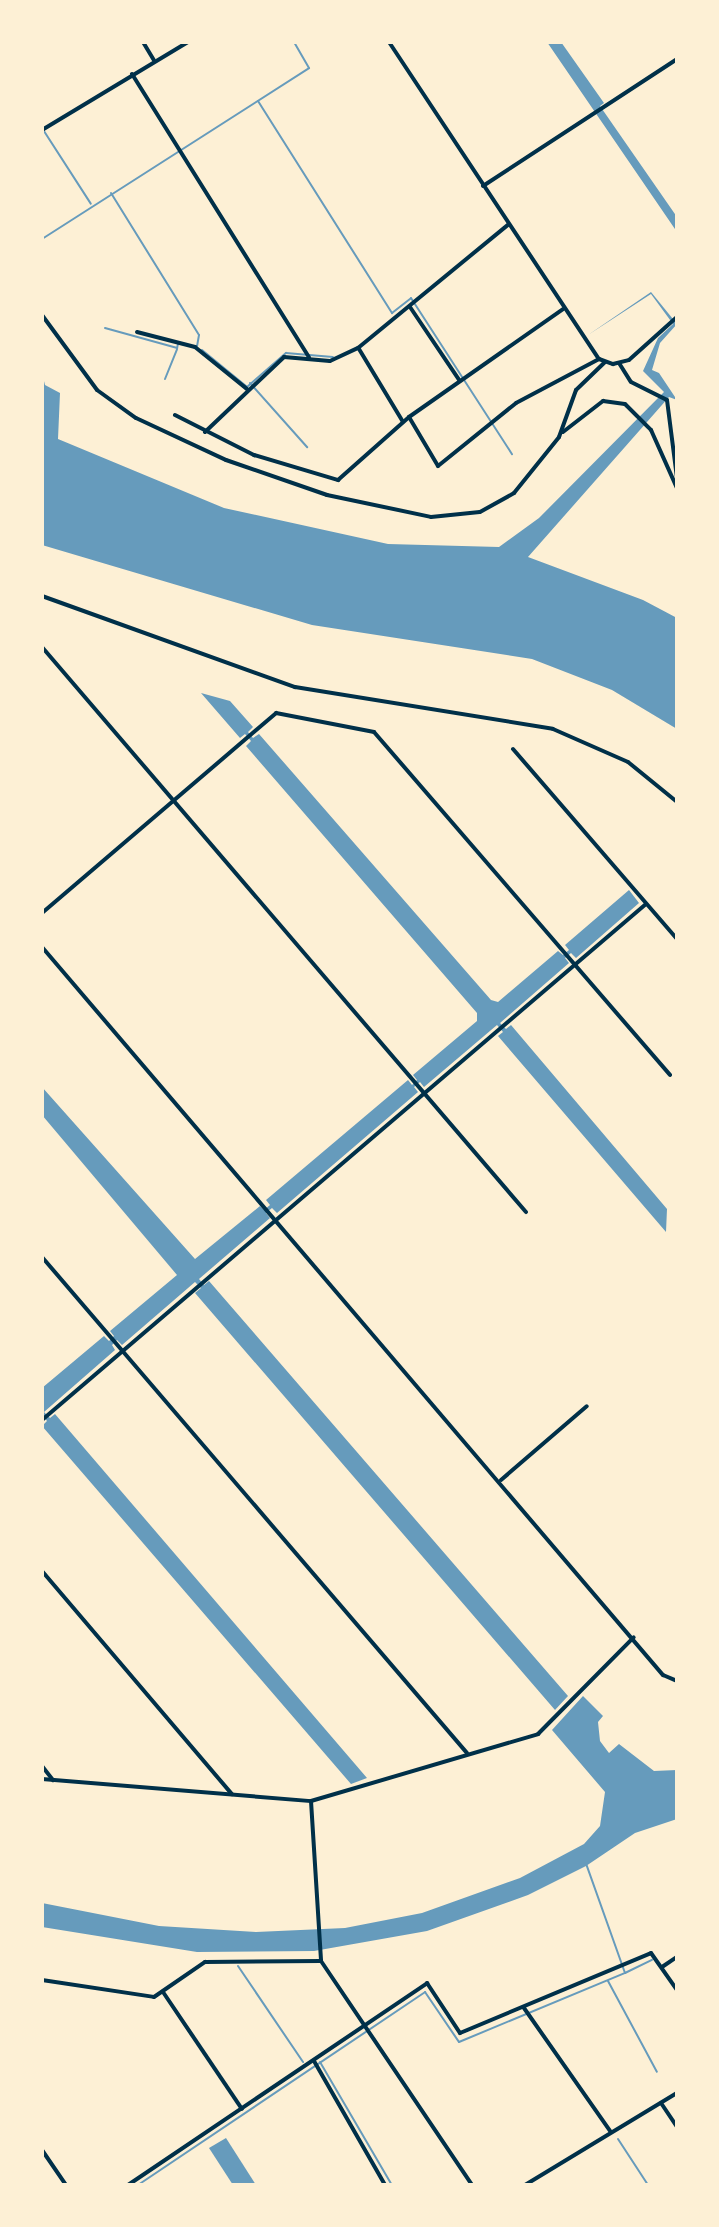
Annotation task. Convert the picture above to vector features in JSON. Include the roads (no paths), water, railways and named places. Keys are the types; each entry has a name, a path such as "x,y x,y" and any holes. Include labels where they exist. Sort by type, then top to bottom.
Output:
{"street":[{"path":"143,42 154,60"},
{"path":"44,129 188,42"},
{"path":"389,42 599,359 619,363 640,351 676,318"},
{"path":"483,186 677,59"},
{"path":"132,74 308,354"},
{"path":"205,432 284,357 308,354 330,361 358,348 508,225"},
{"path":"411,307 462,380"},
{"path":"175,415 254,455 338,480 409,417 563,309"},
{"path":"42,315 97,390 136,418 226,460 363,506 431,517 480,512 528,480 559,437 603,401 625,404 651,430 677,488"},
{"path":"137,332 195,347 251,386"},
{"path":"358,348 403,422"},
{"path":"409,417 438,466 492,422 558,378 599,359"},
{"path":"559,437 576,390 605,362"},
{"path":"619,363 631,382 661,394 667,400 677,478"},
{"path":"42,596 295,687 342,699 469,712 553,729 628,762 677,802"},
{"path":"42,647 526,1212"},
{"path":"42,913 276,713 374,732 670,1075"},
{"path":"513,749 677,939"},
{"path":"44,1417 646,904"},
{"path":"42,947 501,1480 663,1675 677,1681"},
{"path":"42,1257 467,1753"},
{"path":"501,1480 587,1406"},
{"path":"42,1571 232,1794"},
{"path":"42,1779 311,1801 538,1734 634,1637"},
{"path":"42,1766 53,1780"},
{"path":"311,1801 321,1961 472,2185"},
{"path":"128,2185 427,1983 460,2033 651,1953 677,1990"},
{"path":"662,1967 677,1957"},
{"path":"42,1980 154,1997 205,1962 321,1961"},
{"path":"163,1992 242,2109"},
{"path":"524,2008 610,2131"},
{"path":"314,2061 385,2185"},
{"path":"525,2185 617,2126 677,2093"},
{"path":"661,2103 677,2127"},
{"path":"42,2150 66,2185"}],"water":[{"path":"547,42 561,42 604,103 600,106 677,217 677,232"},
{"path":"651,292 677,324 660,343 652,370 659,373 677,400 669,397 528,557 643,600 677,618 677,729 612,690 532,659 312,625 42,545 42,373 45,385 60,393 58,439 224,508 388,544 499,547 539,518 664,392 643,371 658,338 673,324 651,294 588,335"},
{"path":"201,693 230,701 253,727 248,732 253,738 259,734 491,1000 498,1002 558,951 563,955 569,950 565,945 629,890 639,903 576,958 571,953 565,958 569,963 500,1023 506,1029 511,1025 667,1209 666,1232 498,1036 503,1032 497,1025 424,1087 420,1082 414,1087 418,1092 277,1213 272,1208 266,1213 270,1218 199,1279 204,1285 209,1281 568,1696 555,1710 195,1293 201,1288 195,1282 122,1345 117,1340 112,1345 115,1350 44,1412 50,1418 55,1414 367,1778 351,1784 42,1426 47,1421 42,1415 42,1388 104,1336 109,1341 114,1336 110,1331 177,1275 42,1115 42,1087 195,1259 260,1206 264,1210 270,1205 266,1200 408,1080 412,1085 417,1080 413,1075 477,1021 477,1013 246,746 251,741 245,734 240,738"},
{"path":"583,1696 603,1716 598,1722 600,1741 609,1753 619,1744 654,1771 677,1770 677,1819 635,1833 586,1866 528,1895 427,1931 314,1951 197,1952 42,1927 42,1903 159,1926 256,1932 345,1928 422,1913 520,1878 584,1844 600,1826 605,1792 552,1730"},
{"path":"226,2138 256,2185 233,2185 209,2148"}],"waterway":[{"path":"42,239 309,68 294,42"},
{"path":"258,101 392,313 411,298 512,454"},
{"path":"42,128 91,204"},
{"path":"111,193 199,335 197,346"},
{"path":"105,328 177,348 178,344"},
{"path":"165,379 177,349"},
{"path":"202,350 247,387 286,353 333,357"},
{"path":"250,383 307,447"},
{"path":"138,2185 425,1992 459,2042 625,1973 587,1866"},
{"path":"625,1973 652,1960"},
{"path":"238,1966 303,2062"},
{"path":"608,1981 657,2072"},
{"path":"320,2062 392,2185"},
{"path":"618,2139 648,2185"}]}
